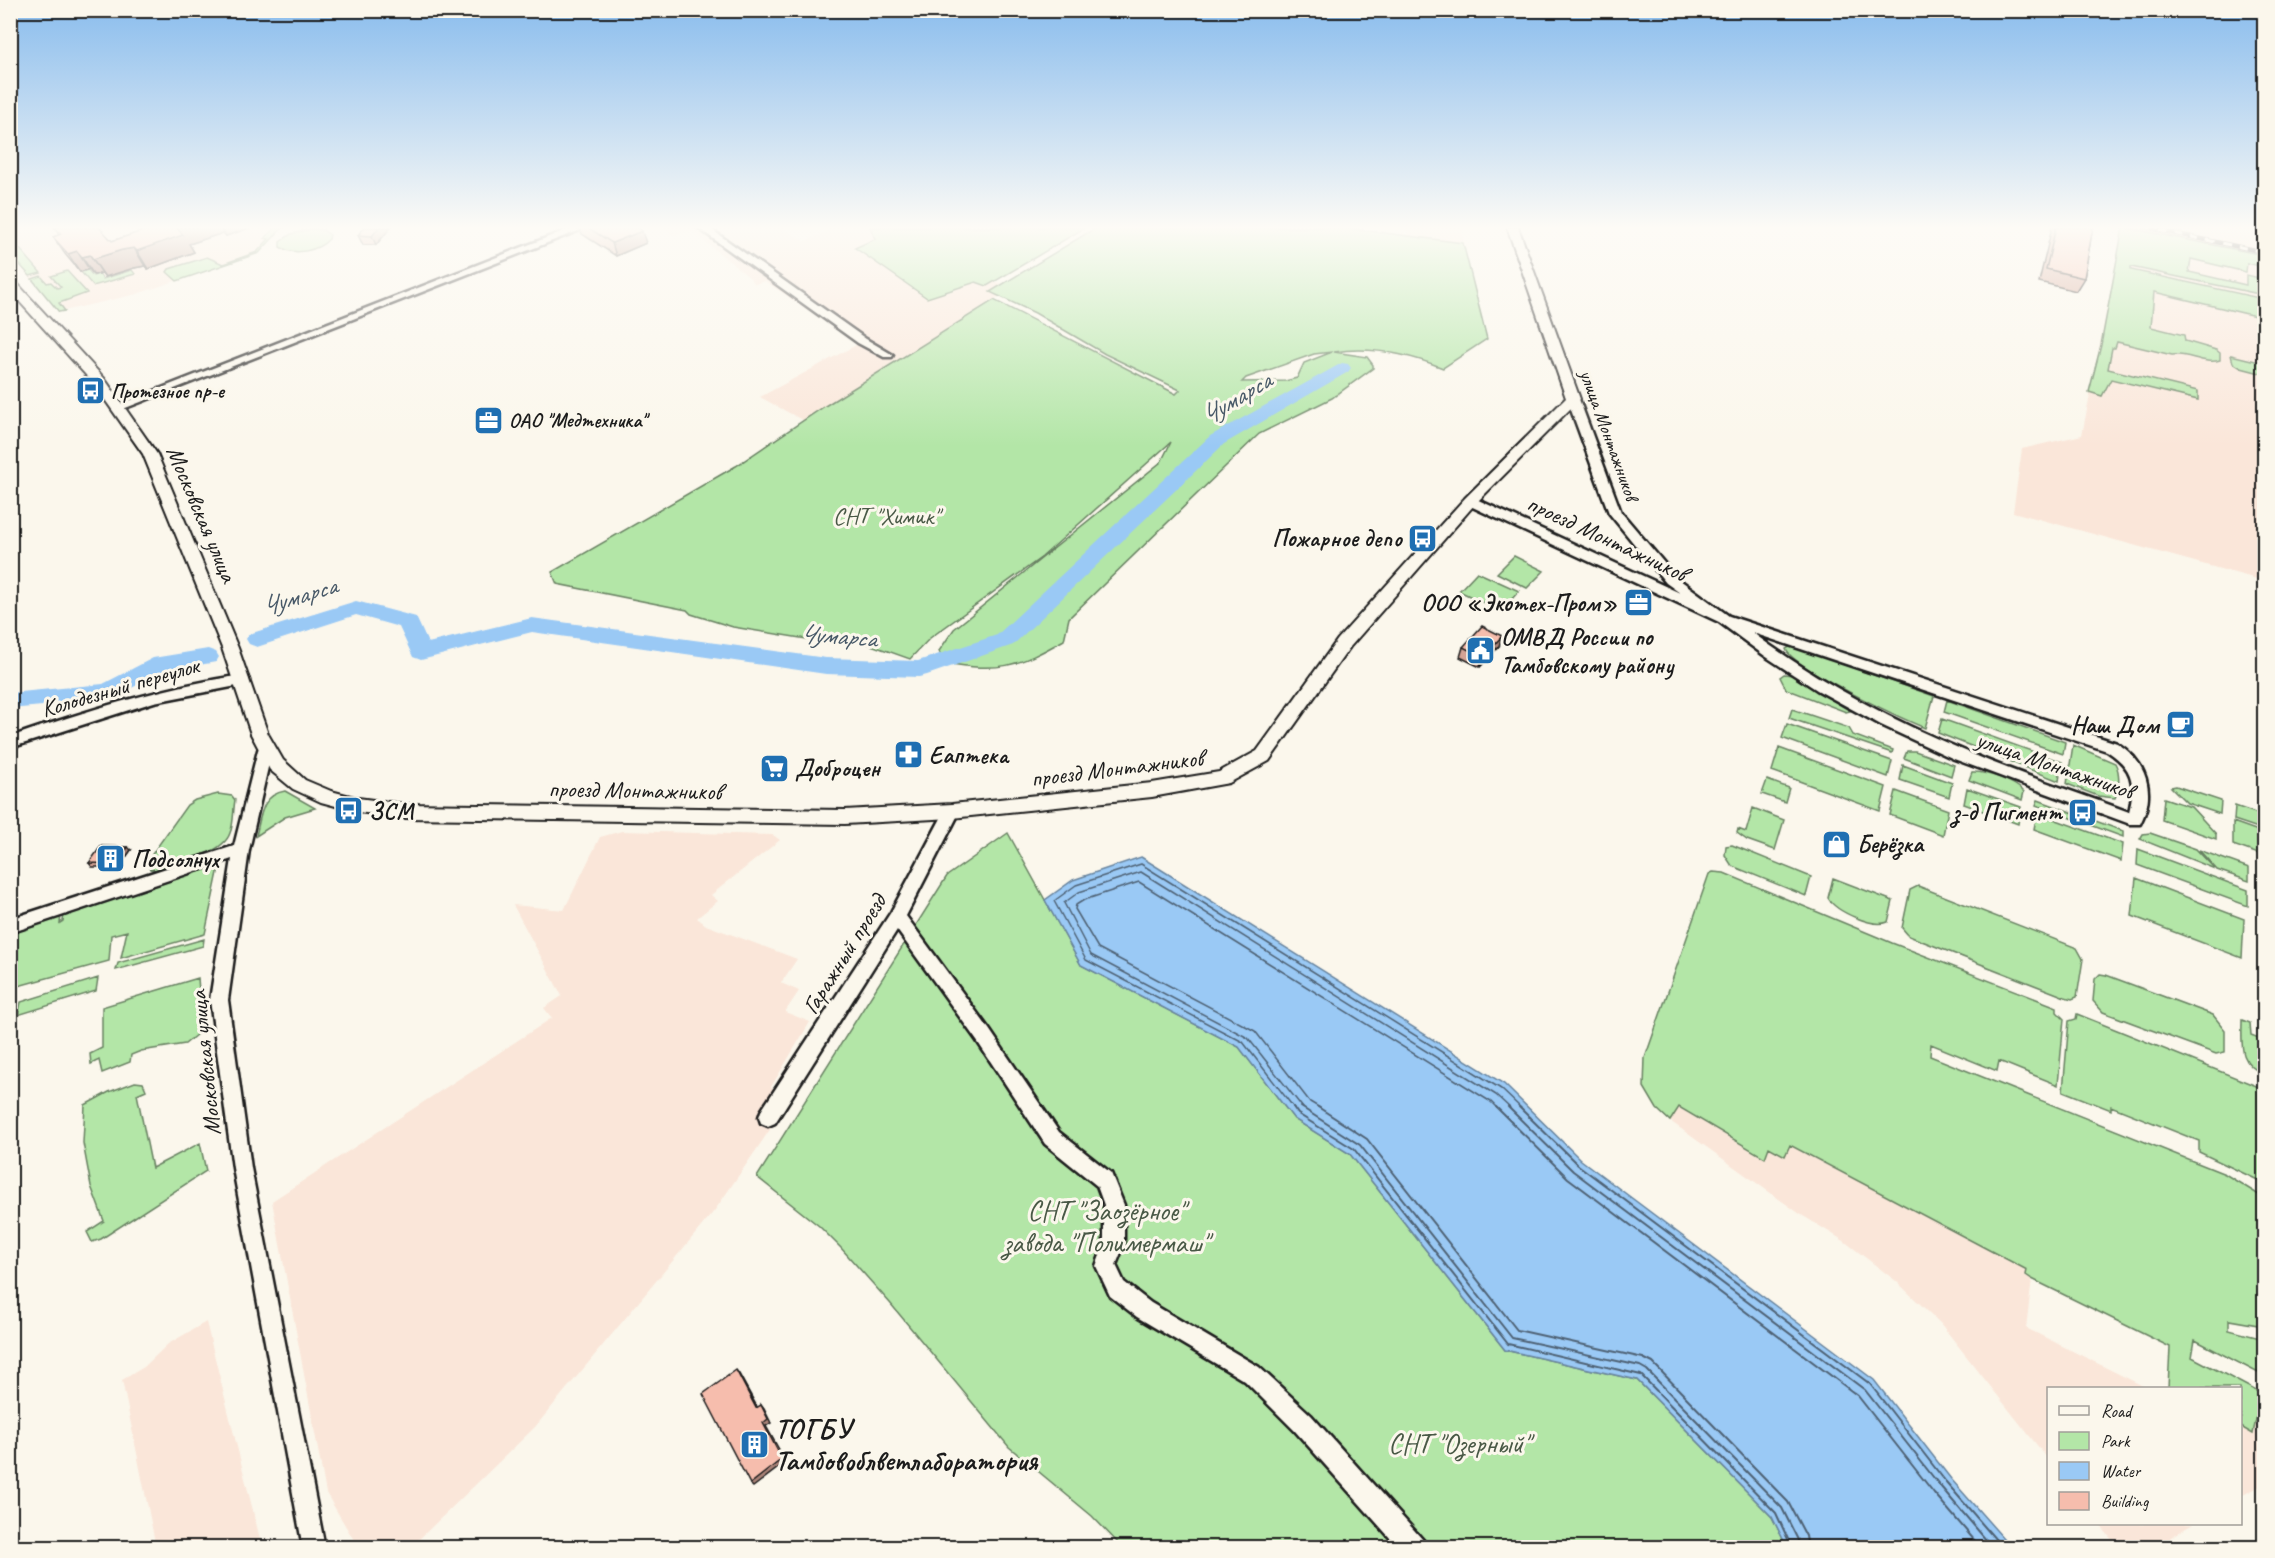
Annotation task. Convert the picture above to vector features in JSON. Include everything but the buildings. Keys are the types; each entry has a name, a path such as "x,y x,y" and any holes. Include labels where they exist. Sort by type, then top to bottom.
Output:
{"main road":[{"name":"Московская улица","path":"24,300 90,370 150,454 242,680 265,750"},
{"name":"улица Монтажников","path":"1539,300 1573,399"},
{"name":"проезд Монтажников","path":"265,750 278,767 299,784 356,804 404,811 834,817 952,811 1152,790 1223,778 1263,756 1344,643 1470,501 1573,399"}],"street":[{"path":"118,407 396,300"},
{"path":"803,300 857,338 888,355"},
{"name":"улица Монтажников","path":"1573,399 1615,513 1671,580 1724,619 1822,686 1886,721 1959,756 2134,820 2140,800 2140,778 2130,760 2112,747 1724,619"},
{"name":"проезд Монтажников","path":"1470,501 1724,619"},
{"name":"Колодезный переулок","path":"10,743 72,721 194,688 242,680"},
{"name":"Московская улица","path":"265,750 241,850 219,1000 243,1178 314,1548"},
{"name":"Гаражный проезд","path":"768,1117 897,917 952,811"},
{"path":"10,926 241,850"},
{"path":"897,917 982,1035 1052,1138 1104,1180 1114,1205 1114,1245 1106,1266 1117,1289 1144,1310 1252,1374 1303,1423 1415,1548"}],"shaded area":[{"path":"49,300 112,300 59,312"},
{"path":"793,300 994,300 804,421 760,397 858,344"},
{"path":"2109,300 2264,300 2264,581 2013,512 2022,449 2082,435"},
{"path":"622,831 773,835 780,840 711,895 718,901 697,918 706,925 797,959 781,983 799,991 785,1012 810,1022 771,1087 793,1096 715,1210 535,1427 411,1547 358,1547 326,1493 272,1201 552,1018 544,1008 562,996 513,905 564,910 600,837"},
{"path":"1678,1107 1764,1158 1769,1147 1790,1145 2027,1270 2026,1275 2032,1279 2026,1328 2145,1387 2047,1387 2047,1458 1940,1323 1896,1281 1844,1241 1800,1214 1670,1121"},
{"path":"206,1322 262,1547 156,1547 122,1380 144,1367 168,1344"},
{"path":"2258,1409 2264,1412 2264,1484 2242,1495 2242,1428 2253,1434"},
{"path":"2100,1525 2191,1525 2171,1537 2164,1548 2118,1547"}],"green space":[{"path":"49,300 68,300 59,303 65,311 59,312"},
{"name":"СНТ \"Химик\"","path":"994,300 1176,394 1180,390 1105,354 1035,313 1007,300 1477,300 1487,339 1443,368 1416,359 1376,351 1334,352 1367,357 1373,368 1332,398 1259,434 1069,618 1064,640 1019,662 994,667 963,666 944,663 939,651 954,629 1161,462 1171,442 1042,557 930,638 910,659 843,635 831,643 733,627 691,614 687,610 557,584 552,572 736,466 825,406","holes":["1332,352 1304,363 1297,378 1285,381 1242,382 1246,378 1314,354"]},
{"path":"2109,300 2153,300 2151,327 2184,335 2185,341 2216,350 2220,353 2220,360 2208,361 2172,355 2117,342 2115,348 2112,348 2108,369 2198,391 2198,400 2111,379 2102,396 2089,392"},
{"path":"2187,300 2264,300 2264,318"},
{"path":"2231,355 2264,363 2264,374 2241,368 2233,363"},
{"path":"1514,556 1544,571 1527,588 1497,573"},
{"path":"1477,572 1519,591 1501,611 1459,591"},
{"path":"1791,646 1934,696 1925,728 1826,680 1793,657 1786,649"},
{"path":"1784,674 1793,675 1850,711 1846,712 1786,689 1780,677"},
{"path":"1947,700 2065,742 2063,754 1944,712"},
{"path":"1792,709 1849,728 1853,735 1893,750 1892,753 1789,718"},
{"path":"1942,719 2062,762 2059,781 1938,733"},
{"path":"1787,724 1892,761 1888,777 1782,738"},
{"path":"2073,745 2115,763 2119,780 2115,798 2098,796 2067,784"},
{"path":"1779,748 1886,787 1880,811 1772,771"},
{"path":"1907,751 1915,751 1954,765 1951,776 1904,758"},
{"path":"1903,765 1952,783 1949,797 1900,780"},
{"path":"1972,772 1992,775 2020,788 2024,792 2022,800 1969,780"},
{"path":"1767,780 1789,788 1785,802 1762,794"},
{"path":"2176,786 2221,801 2220,814 2187,803 2171,787"},
{"path":"1967,788 2021,807 2018,824 1964,804"},
{"path":"285,791 315,808 285,817 256,836 263,808 271,797"},
{"path":"1896,791 1948,810 1943,835 1890,815"},
{"path":"218,794 232,796 235,800 232,826 226,841 197,858 155,870 150,869 147,865 150,857 187,805 195,800"},
{"path":"2164,798 2191,807 2216,834 2216,839 2162,820"},
{"path":"2038,800 2123,831 2123,837 2036,805"},
{"path":"2235,806 2264,816 2264,830 2234,820"},
{"path":"1753,808 1784,820 1775,850 1747,840 1737,833 1738,829 1746,832"},
{"path":"2037,813 2123,844 2121,861 2034,829"},
{"path":"2233,822 2264,833 2264,856 2233,845"},
{"name":"СНТ \"Заозёрное\" завода \"Полимермаш\"","path":"1008,833 1081,965 1239,1047 1294,1119 1350,1154 1505,1350 1637,1380 1772,1517 1787,1547 1122,1547 1092,1516 1009,1447 890,1303 841,1248 819,1226 757,1177 947,876"},
{"path":"2150,833 2196,849 2215,869 2140,839 2143,834"},
{"path":"1732,845 1811,877 1806,896 1732,866 1725,855 1726,846"},
{"path":"2138,849 2248,890 2248,906 2137,865"},
{"path":"2199,850 2249,868 2249,881 2217,870"},
{"path":"220,863 205,934 121,958 127,931 111,935 109,961 11,988 17,956 11,957 16,936 11,937 11,931 61,915 60,923 63,921 64,914"},
{"path":"1724,873 1892,943 2057,1007 2057,1012 2064,1019 2058,1085 1999,1061 1997,1071 1931,1044 1930,1056 2225,1174 2264,1198 2264,1326 2229,1320 2229,1330 2264,1339 2264,1376 2195,1340 2192,1357 2264,1395 2264,1412 2258,1409 2253,1434 2242,1428 2242,1387 2168,1387 2170,1347 2032,1279 2026,1275 2027,1270 1790,1145 1785,1156 1769,1147 1765,1158 1679,1107 1670,1121 1657,1109 1644,1087 1645,1058 1709,874"},
{"path":"1833,878 1893,901 1888,922 1873,923 1855,918 1832,903 1828,898"},
{"path":"2136,878 2244,919 2242,958 2132,916"},
{"path":"1918,886 2077,948 2083,959 2077,997 2072,999 2065,997 1909,936 1902,928 1910,890"},
{"path":"204,939 203,946 116,970 118,963"},
{"path":"2100,974 2213,1015 2225,1030 2225,1052 2216,1054 2103,1012 2093,1001 2095,979"},
{"path":"98,978 96,991 18,1015 21,1002"},
{"path":"198,978 202,1030 185,1044 141,1051 131,1055 130,1062 102,1073 99,1060 91,1064 90,1054 102,1048 102,1007"},
{"path":"2077,1014 2264,1089 2264,1183 2199,1152 2199,1141 2111,1106 2111,1110 2063,1091 2069,1021 2076,1019"},
{"path":"2242,1020 2250,1023 2251,1035 2264,1040 2264,1074 2250,1064 2243,1052"},
{"path":"135,1082 143,1083 146,1090 137,1094 152,1168 200,1143 206,1171 101,1239 92,1242 87,1232 104,1221 91,1186 83,1143 85,1105"}],"water":[{"path":"1141,857 1504,1084 1581,1160 1874,1380 1951,1479 2011,1547 1787,1547 1772,1517 1637,1380 1505,1350 1350,1154 1294,1119 1239,1047 1081,965 1045,900 1073,880"}],"waterway":[{"name":"Чумарса","path":"257,639 356,608 408,622 421,652 532,625 826,666 919,669 1005,640 1217,440 1342,368"},
{"name":"Чумарса","path":"10,701 107,692 161,664 208,657"}],"place":[{"name":"Протезное пр-е","path":"90,391"},
{"name":"ОАО \"Медтехника\"","path":"488,420"},
{"name":"Пожарное депо","path":"1423,538"},
{"name":"ООО «Экотех-Пром»","path":"1638,603"},
{"name":"ОМВД России по Тамбовскому району","path":"1480,651"},
{"name":"Наш Дом","path":"2180,725"},
{"name":"Еаптека","path":"908,755"},
{"name":"Доброцен","path":"774,768"},
{"name":"ЗСМ","path":"348,811"},
{"name":"з-д Пигмент","path":"2083,812"},
{"name":"Берёзка","path":"1836,844"},
{"name":"Подсолнух","path":"111,859"},
{"name":"ТОГБУ Тамбовоблветлаборатория","path":"754,1444"}],"park label":[{"name":"СНТ \"Озерный\"","path":"1459,1443"}]}
